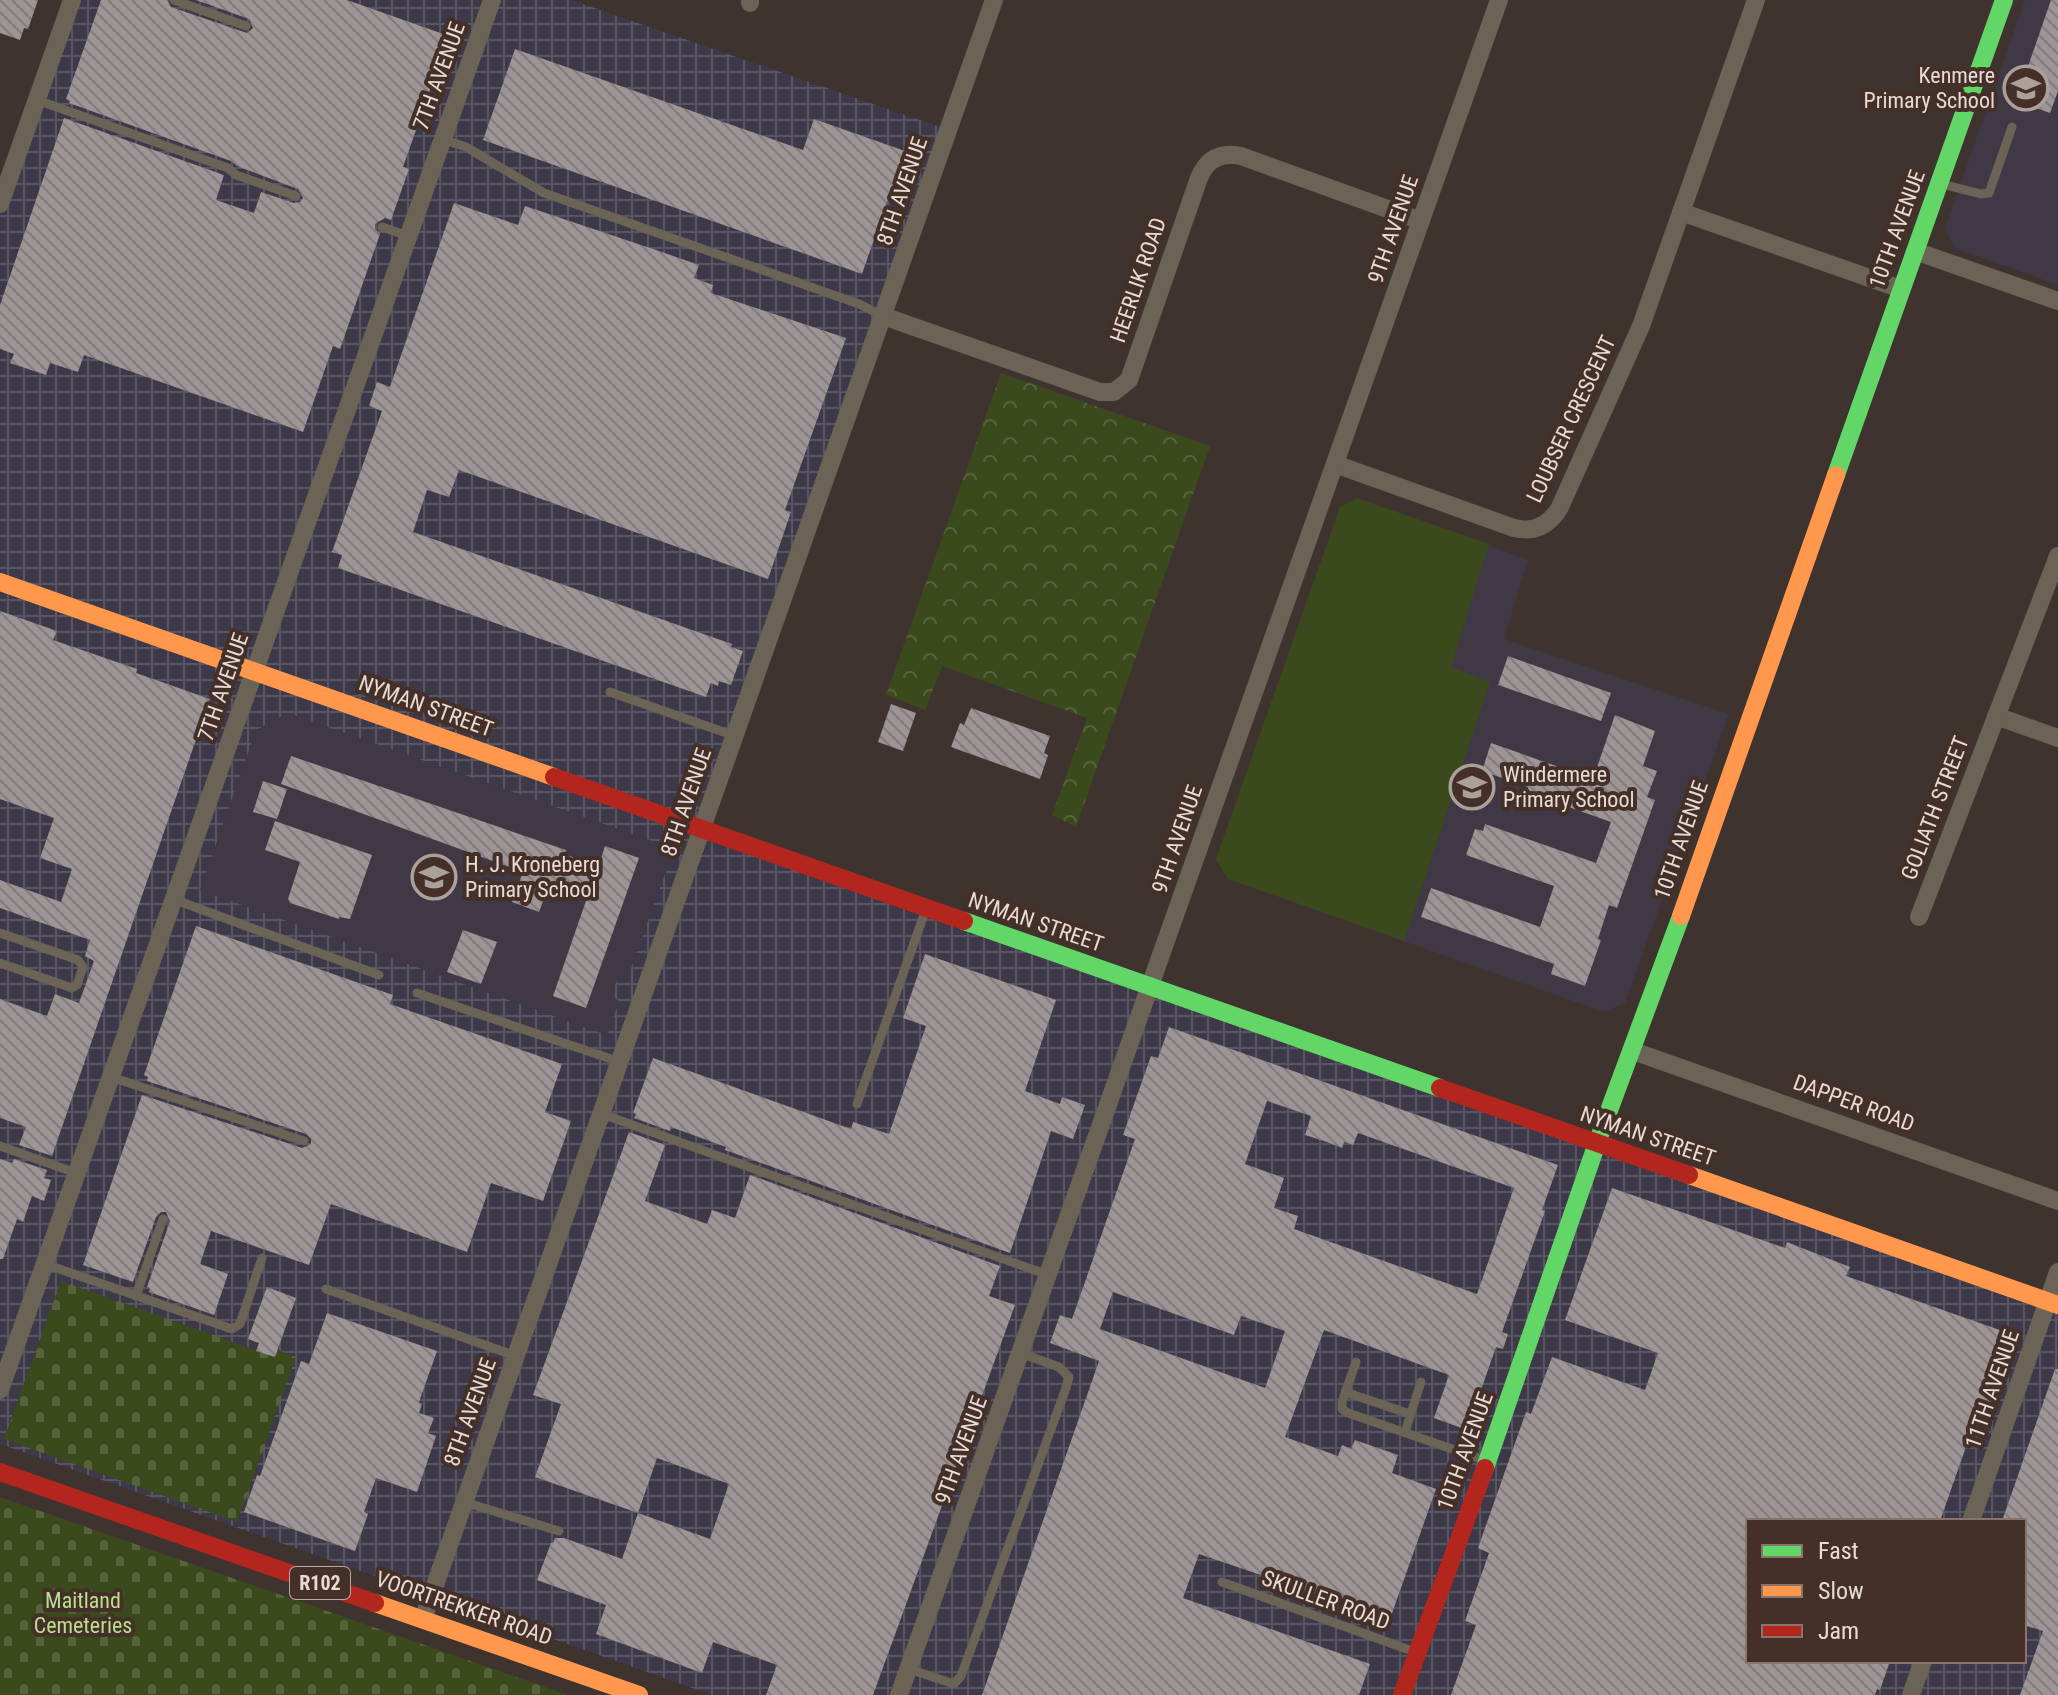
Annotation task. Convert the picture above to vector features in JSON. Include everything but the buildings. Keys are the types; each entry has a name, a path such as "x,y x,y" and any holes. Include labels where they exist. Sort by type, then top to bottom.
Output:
{"street":[{"path":"0,202 72,0"},
{"name":"7TH AVENUE","path":"0,1390 492,0"},
{"name":"8TH AVENUE","path":"423,1619 994,0"},
{"name":"9TH AVENUE","path":"899,1695 1499,0"},
{"name":"LOUBSER CRESCENT","path":"1335,464 1514,528 1531,530 1545,525 1560,507 1641,326 1756,0"},
{"name":"10TH AVENUE","path":"1402,1695 2004,0"},
{"name":"HEERLIK ROAD","path":"883,316 1100,392 1114,392 1129,380 1199,178 1203,169 1216,157 1225,154 1241,156 1421,221"},
{"path":"1681,212 1901,289"},
{"path":"1915,251 2058,301"},
{"name":"GOLIATH STREET","path":"1919,917 2058,556"},
{"name":"NYMAN STREET","path":"0,582 2053,1303"},
{"path":"1996,716 2058,738"},
{"name":"DAPPER ROAD","path":"1633,1051 2058,1201"},
{"name":"11TH AVENUE","path":"1972,1519 2053,1303 2058,1272"},
{"name":"VOORTREKKER ROAD","path":"0,1472 639,1695"},
{"path":"1911,1695 1922,1663"}],"lane":[{"path":"174,0 246,26"},
{"path":"37,100 228,168 236,175 296,196"},
{"path":"1939,183 1981,194 1989,193 2012,127"},
{"path":"442,139 466,147 544,193 859,304 883,316"},
{"path":"382,227 408,236"},
{"path":"610,692 735,736"},
{"path":"173,899 379,975"},
{"path":"857,1104 926,909"},
{"path":"0,933 78,960 83,967 78,983 72,988 0,963"},
{"path":"417,993 620,1062"},
{"path":"111,1077 304,1141"},
{"path":"602,1114 1048,1275"},
{"path":"0,1146 76,1173"},
{"path":"136,1296 163,1219"},
{"path":"45,1264 235,1329 240,1324 262,1258"},
{"path":"326,1289 516,1356"},
{"path":"909,1669 954,1684 961,1676 1066,1388 1069,1377 1059,1367 1020,1353"},
{"path":"1356,1362 1342,1409 1487,1461"},
{"path":"1405,1432 1421,1382"},
{"path":"1345,1392 1410,1414"},
{"path":"464,1502 559,1531"},
{"name":"SKULLER ROAD","path":"1222,1582 1417,1653"}],"shaded area":[{"path":"72,0 571,0 949,130 702,830 2058,1305 2058,1695 712,1695 0,1444 0,204"},
{"name":"Kenmere Primary School","path":"2025,0 2058,0 2058,285 1954,248 1945,228"},
{"name":"Windermere Primary School","path":"1357,498 1528,560 1504,639 1729,714 1625,1003 1604,1012 1228,879 1216,859 1340,507"},
{"name":"H. J. Kroneberg Primary School","path":"288,713 658,843 669,863 630,971 618,978 611,994 619,1002 607,1035 200,890 256,730"}],"green space":[{"path":"1001,373 1210,446 1076,827 1052,815 1087,718 942,666 925,710 886,695"},
{"path":"1357,498 1489,544 1451,667 1490,682 1404,941 1228,879 1216,859 1340,507"},
{"path":"61,1281 275,1357 278,1350 296,1357 237,1522 4,1439"},
{"name":"Maitland Cemeteries","path":"0,1497 568,1695 0,1695"}],"traffic: fast":[{"path":"1836,475 2004,0"},
{"path":"1485,1468 1597,1143 1681,916"},
{"path":"964,921 1440,1088"}],"traffic: slow":[{"path":"1681,916 1836,475"},
{"path":"0,582 554,777"},
{"path":"1689,1175 2058,1305"},
{"path":"375,1603 639,1695"}],"traffic: jam":[{"path":"554,777 964,921"},
{"path":"1440,1088 1689,1175"},
{"path":"1402,1695 1485,1468"},
{"path":"0,1472 375,1603"}],"place":[{"name":"Kenmere Primary School","path":"2026,88"},
{"name":"Windermere Primary School","path":"1472,787"},
{"name":"H. J. Kroneberg Primary School","path":"434,877"}]}
